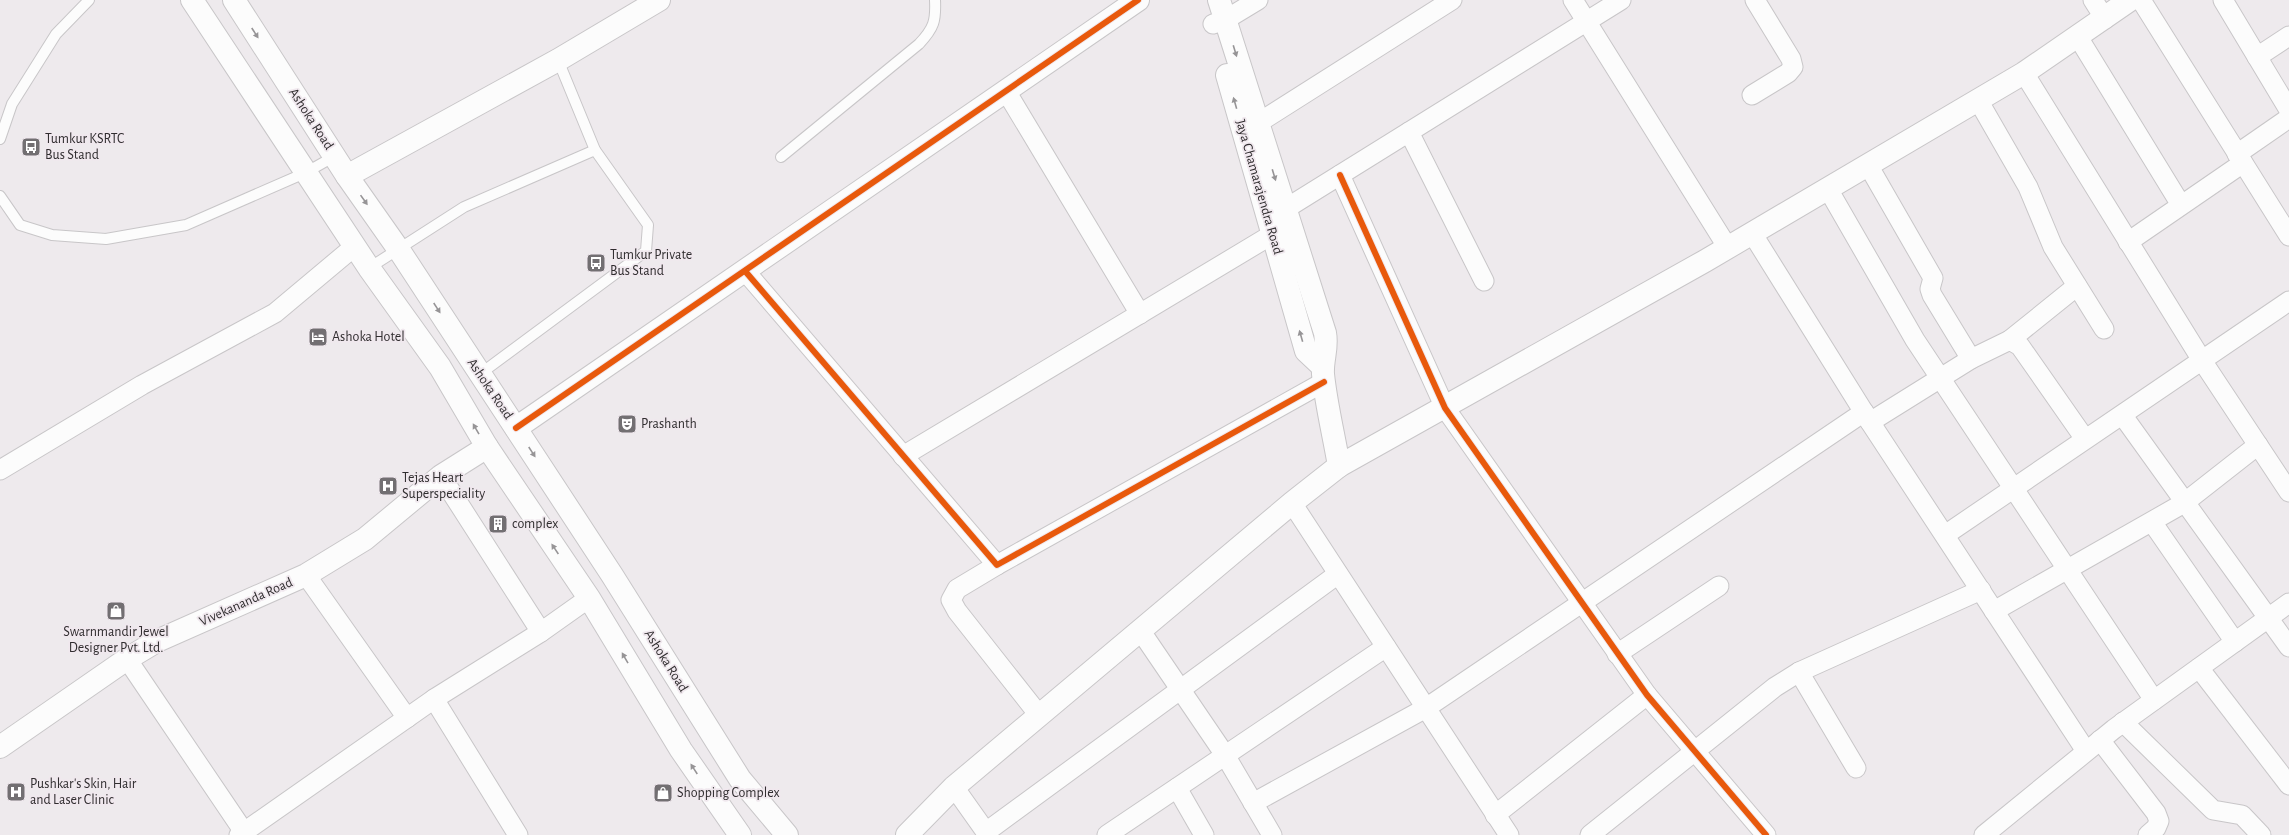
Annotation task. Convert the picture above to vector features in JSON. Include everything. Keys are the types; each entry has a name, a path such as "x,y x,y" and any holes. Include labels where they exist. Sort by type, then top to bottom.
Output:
{"main road":[{"path":"192,0 305,173 356,246 369,268 440,367 486,447 589,598 681,750 740,835"},
{"name":"Ashoka Road","path":"234,0 347,176 399,250 612,575 740,779 787,835"},
{"path":"347,176 558,60 659,0"},
{"path":"516,428 1138,0"},
{"name":"Jaya Chamarajendra Road","path":"1206,0 1219,15 1258,123 1275,221"},
{"path":"906,835 954,787 1140,630 1340,466 1728,248 2024,74 2106,19 2130,0"},
{"name":"Jaya Chamarajendra Road","path":"1219,15 1275,221 1325,334 1327,345 1323,375 1340,466"},
{"name":"Vivekananda Road","path":"0,747 127,659 157,641 306,575 364,539 441,476 486,447"}],"street":[{"path":"1219,15 1258,0"},
{"path":"1258,123 1452,0"},
{"path":"1573,0 1728,248"},
{"path":"903,456 1140,314 1340,175 1621,0"},
{"path":"1752,95 1788,73 1793,67 1791,59 1755,0"},
{"path":"2093,0 2106,19"},
{"path":"2141,0 2289,236"},
{"path":"2223,0 2289,110"},
{"path":"2257,57 2289,36"},
{"path":"2078,37 2181,205"},
{"path":"2024,74 2203,362 2289,492"},
{"path":"1006,91 1140,314"},
{"path":"1978,100 2013,158 2035,203 2042,225 2053,247 2104,329"},
{"path":"2128,242 2181,205 2289,118"},
{"path":"1409,132 1484,281"},
{"path":"1868,165 1933,278 1930,289 1932,295 1971,359"},
{"path":"1340,175 1445,408 1647,695 1696,750 1766,835"},
{"path":"1828,189 1915,340 2154,700"},
{"path":"1752,233 1867,417 1994,611 2093,746 2156,812 2159,821 2156,828 2148,835"},
{"path":"0,470 142,385 275,313 356,246"},
{"path":"745,271 997,565"},
{"path":"1253,803 1426,708 1581,602 1867,417 1941,379 1971,359 2010,340 2077,286"},
{"path":"1945,535 2085,439 2123,416 2203,362 2289,301"},
{"path":"2010,340 2020,346 2085,439"},
{"path":"1039,715 957,611 951,600 957,589 1323,375"},
{"path":"2123,416 2184,503 2289,647"},
{"path":"1994,611 2184,503 2258,446"},
{"path":"441,476 541,632"},
{"path":"1292,504 1509,835"},
{"path":"2152,522 2236,642"},
{"path":"954,787 987,834 1180,688 1338,574"},
{"path":"306,575 407,718"},
{"path":"1617,654 1719,586"},
{"path":"1590,835 1774,687 1799,672 1980,590"},
{"path":"127,659 242,833 434,699 541,632 589,598"},
{"path":"1984,835 2123,722 2289,603"},
{"path":"1140,630 1225,755 1253,803 1267,833"},
{"path":"1107,835 1386,647"},
{"path":"2199,668 2289,785"},
{"path":"1799,672 1856,768"},
{"path":"1495,814 1647,695"},
{"path":"434,699 518,835"},
{"path":"2123,722 2213,810 2242,815 2261,835"},
{"path":"1177,788 1204,835"}],"lane":[{"path":"0,139 12,104 56,34 89,0"},
{"path":"781,157 919,44 931,31 936,18 935,0"},
{"path":"480,374 646,251 648,225 595,150 558,60"},
{"path":"0,111 12,104"},
{"path":"369,268 464,207 595,150"},
{"path":"0,196 20,225 52,235 106,239 186,225 305,173 335,156"}],"cycle path":[{"path":"516,428 1138,0"},
{"path":"1340,175 1445,408 1647,695 1766,835"},
{"path":"745,271 997,565 1324,382"}],"place":[{"name":"Tumkur KSRTC Bus Stand","path":"31,147"},
{"name":"Tumkur Private Bus Stand","path":"596,263"},
{"name":"Ashoka Hotel","path":"318,337"},
{"name":"Prashanth","path":"627,424"},
{"name":"Tejas Heart Superspeciality","path":"388,486"},
{"name":"complex","path":"498,524"},
{"name":"Swarnmandir Jewel Designer Pvt. Ltd.","path":"116,611"},
{"name":"Pushkar's Skin, Hair and Laser Clinic","path":"16,792"},
{"name":"Shopping Complex","path":"663,793"}]}
